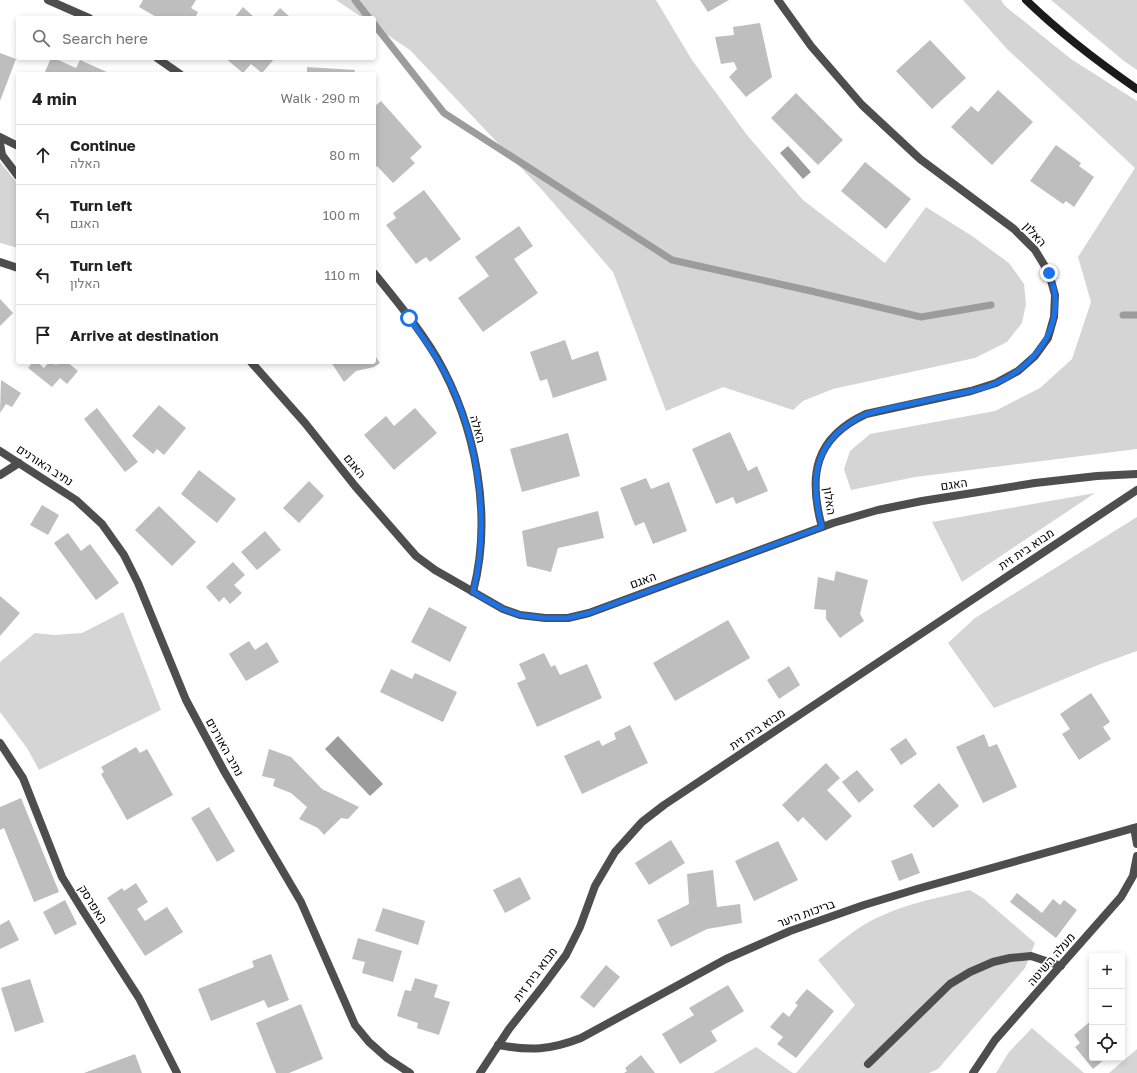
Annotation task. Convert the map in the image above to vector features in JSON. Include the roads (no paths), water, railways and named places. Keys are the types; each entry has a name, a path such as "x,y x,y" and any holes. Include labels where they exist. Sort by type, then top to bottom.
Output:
{"main road":[{"path":"1026,0 1074,43 1108,70 1137,90"}],"street":[{"path":"48,0 84,16"},
{"name":"האלון","path":"778,0 811,46 862,105 920,159 1014,228 1035,250 1049,273 1055,295 1054,317 1048,338 1035,356 1018,371 996,383 971,391 866,414 851,421 839,430 826,447 817,466 815,496 822,527"},
{"path":"160,60 177,72"},
{"path":"0,137 16,145"},
{"path":"0,143 2,155 16,173"},
{"path":"0,262 16,267"},
{"name":"האלה","path":"376,276 437,358 461,410 474,459 480,494 481,547 478,572 473,592"},
{"name":"האגם","path":"253,364 305,423 355,486 416,556 435,570 473,592 503,609 520,615 545,618 568,618 589,613 822,527 878,510 922,501 1035,483 1097,476 1137,474"},
{"name":"נתיב האורנים","path":"0,451 76,500 102,524 124,554 138,583 186,700 224,771 300,902 355,1025 369,1042 387,1058 410,1073"},
{"path":"0,475 19,463"},
{"name":"מבוא בית זית","path":"480,1073 498,1045 523,1011 548,981 566,955 580,927 590,898 601,874 615,852 642,822 664,805 1137,490"},
{"name":"האפרסק","path":"0,742 23,778 62,877 139,998 177,1073"},
{"path":"1135,827 1137,844"},
{"name":"בריכות היער","path":"498,1045 534,1049 551,1048 571,1042 726,959 790,930 917,889 1135,827"},
{"name":"מעלה השיטה","path":"973,1073 995,1040 1121,897 1133,876 1137,856"},
{"path":"868,1064 950,984 970,972 993,962 1010,958 1030,956 1061,966"}],"waterway":[{"path":"355,0 367,16"},
{"path":"376,27 444,113 672,260 921,317 991,305"},
{"path":"1123,315 1137,315"}]}
